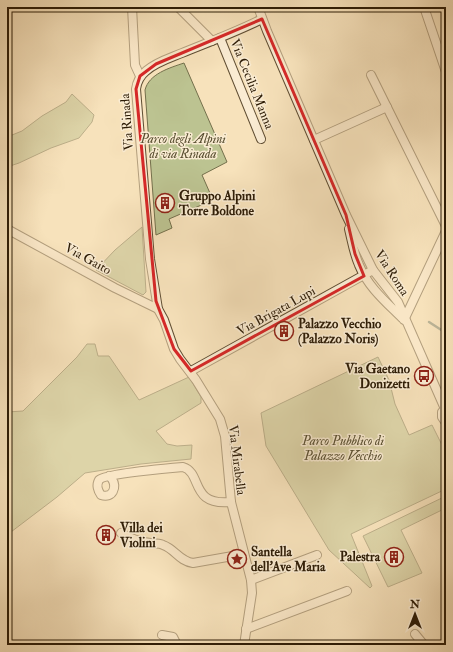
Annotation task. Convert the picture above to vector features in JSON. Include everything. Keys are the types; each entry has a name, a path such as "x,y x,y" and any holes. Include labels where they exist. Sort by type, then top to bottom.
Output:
{"street":[{"name":"Via Rinada","path":"132,7 136,65 140,76 136,89 150,259 158,309"},
{"path":"178,7 216,40"},
{"name":"Via Roma","path":"258,7 346,215 373,270 398,302 404,320"},
{"path":"424,7 446,72"},
{"name":"Via Cecilia Manna","path":"140,76 156,64 216,40 262,19"},
{"name":"Via Cecilia Manna","path":"216,40 262,139"},
{"path":"371,75 446,226"},
{"path":"314,140 387,107"},
{"name":"Via Roma","path":"346,215 355,254 364,276 374,290 404,320"},
{"name":"Via Gaito","path":"7,229 115,288 158,309"},
{"path":"446,231 404,320 446,408 442,412 442,417 446,423"},
{"name":"Via Brigata Lupi","path":"191,372 373,270"},
{"name":"Via Mirabella","path":"158,309 164,320 174,349 212,404 220,419 225,436 231,502 251,580 252,593 244,645"},
{"path":"109,476 183,467 187,468 198,487 207,498 214,502 231,502"},
{"path":"122,533 134,541 162,544 187,562 202,562 244,554"},
{"path":"251,580 317,555"},
{"path":"246,629 347,591"},
{"path":"415,634 424,645"},
{"path":"162,635 173,637 177,645"}],"highlighted area":[{"path":"262,19 346,215 355,254 364,276 191,371 174,349 156,301 136,89 140,76 156,64"}],"green space":[{"name":"Parco degli Alpini di via Rinada","path":"184,63 227,162 202,175 213,200 169,219 172,228 156,235 145,90 147,84 160,72"},
{"path":"72,94 94,115 92,122 79,138 7,167 7,137 22,131 42,116 66,102"},
{"path":"142,227 146,292 143,295 96,270 115,250"},
{"path":"87,344 95,344 98,356 109,356 139,400 189,377 201,397 201,403 156,431 167,444 177,446 192,445 191,459 141,464 85,473 57,497 7,535 7,412 23,411 77,357"},
{"name":"Parco Pubblico di Palazzo Vecchio","path":"378,357 389,380 395,404 409,435 432,425 446,453 446,489 351,534 372,586 370,588 329,550 266,446 261,413"},
{"path":"446,496 446,508 401,530 422,573 388,587 363,536"}],"waterway":[{"path":"429,322 446,333"}],"place":[{"name":"Gruppo Alpini Torre Boldone","path":"165,203"},
{"name":"Palazzo Vecchio (Palazzo Noris)","path":"284,331"},
{"name":"Via Gaetano Donizetti","path":"424,376"},
{"name":"Villa dei Violini","path":"106,535"},
{"name":"Palestra","path":"394,557"},
{"name":"Santella dell'Ave Maria","path":"237,559"}]}
